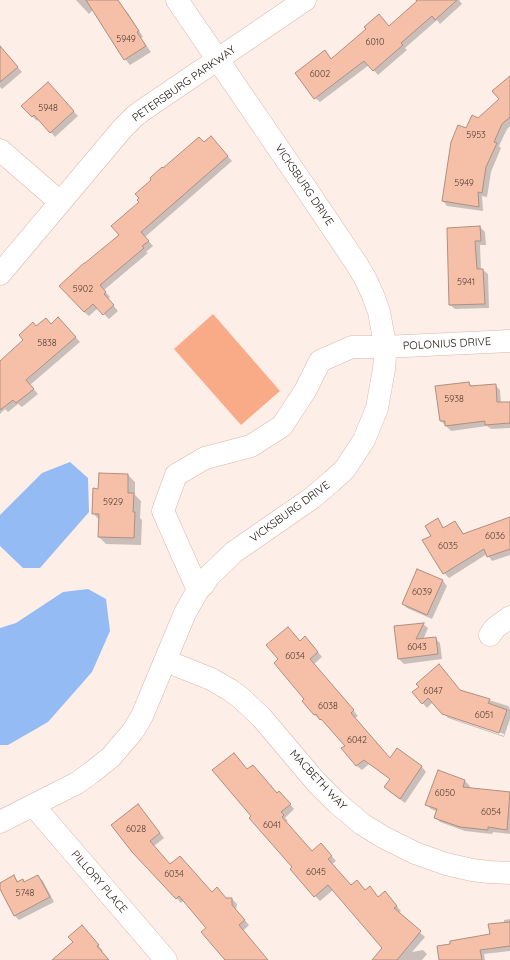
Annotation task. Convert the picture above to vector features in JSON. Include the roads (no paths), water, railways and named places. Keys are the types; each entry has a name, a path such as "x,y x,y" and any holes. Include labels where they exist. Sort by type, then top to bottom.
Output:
{"street":[{"name":"VICKSBURG DRIVE","path":"0,822 77,783 111,757 133,731 142,716 185,613 198,590 209,576 234,552 312,498 345,469 364,440 377,408 384,370 384,339 379,312 365,278 309,193 177,0"},
{"name":"PETERSBURG PARKWAY","path":"0,274 122,129 136,116 305,0"},
{"path":"0,150 60,202"},
{"name":"POLONIUS DRIVE","path":"198,590 164,511 176,475 205,458 251,446 282,426 305,391 320,361 352,347 384,347 510,341"},
{"path":"490,635 495,628 510,616"},
{"name":"MACBETH WAY","path":"166,661 211,680 230,690 241,698 262,718 329,795 353,817 383,838 415,854 446,864 472,870 510,873"},
{"name":"PILLORY PLACE","path":"33,805 166,960"}],"water":[{"path":"70,462 88,478 89,512 40,568 23,568 0,546 0,515 42,473"},
{"path":"88,589 106,599 110,631 92,672 48,722 8,745 0,745 0,628 16,623 63,592"}]}
